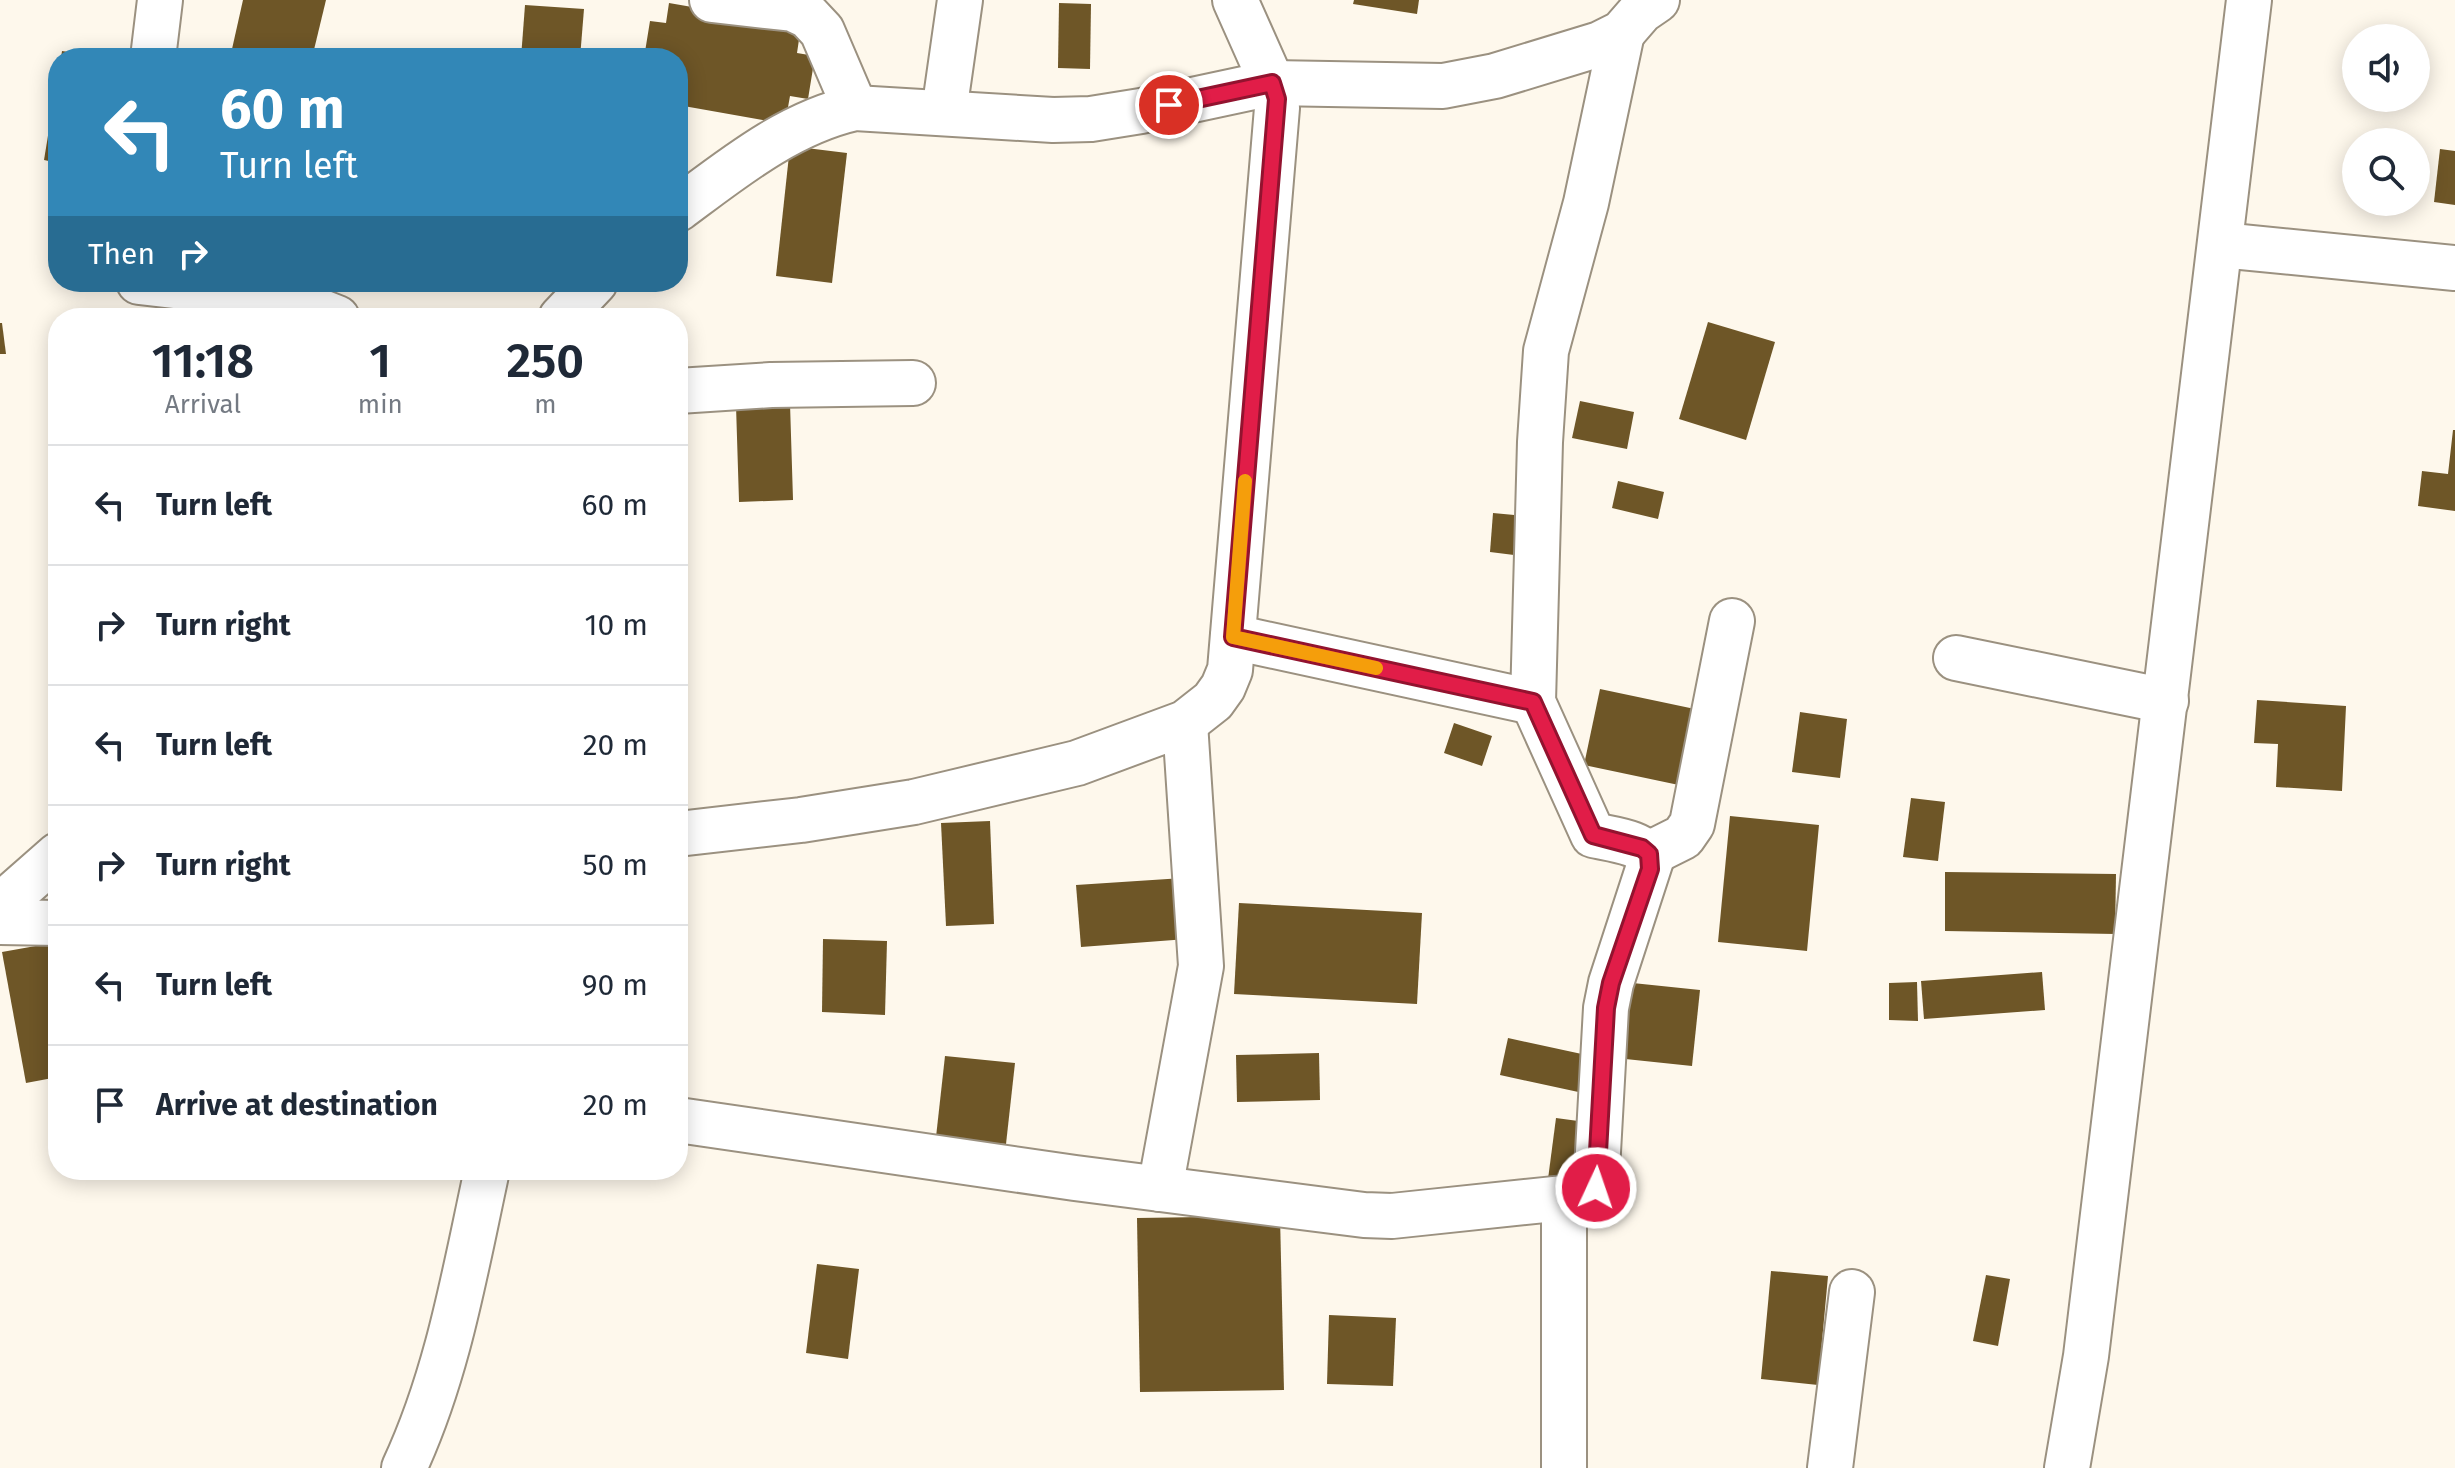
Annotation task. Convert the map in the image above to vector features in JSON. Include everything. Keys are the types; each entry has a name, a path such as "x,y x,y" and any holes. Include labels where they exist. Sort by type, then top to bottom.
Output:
{"street":[{"path":"154,48 160,0"},
{"path":"712,0 793,9 808,16 822,31 855,108"},
{"path":"944,112 960,0"},
{"path":"688,833 801,820 914,802 1077,763 1185,723 1213,701 1223,687 1230,670 1277,108 1272,83 1235,0"},
{"path":"688,202 767,146 828,115 855,108 1053,120 1091,119 1272,83 1443,86 1495,76 1600,44 1622,33 1641,11 1657,0"},
{"path":"2067,1468 2086,1356 2249,0"},
{"path":"688,1122 1364,1215 1392,1216 1564,1198 1588,1195 1596,1188 1606,1008 1611,983 1650,869 1649,854 1642,848 1593,835 1533,702 1539,471 1546,351 1586,203 1622,33"},
{"path":"2221,245 2455,268"},
{"path":"227,292 289,299 312,308"},
{"path":"570,308 586,292"},
{"path":"688,390 771,385 913,383"},
{"path":"1649,854 1683,837 1692,824 1732,621"},
{"path":"1233,637 1533,702"},
{"path":"1956,658 2166,701"},
{"path":"1160,1189 1201,966 1185,723"},
{"path":"0,906 48,864"},
{"path":"0,922 48,923"},
{"path":"404,1468 417,1440 447,1350 485,1180"},
{"path":"1564,1198 1564,1468"},
{"path":"1830,1468 1852,1292"}],"building":[{"path":"243,0 326,0 314,48 232,48"},
{"path":"1354,0 1419,0 1417,14 1353,4"},
{"path":"669,3 801,26 797,53 815,56 808,99 790,96 785,124 688,107 688,48 646,48 650,21 666,23"},
{"path":"1059,3 1091,4 1090,69 1058,68"},
{"path":"525,5 584,9 581,48 522,48"},
{"path":"48,136 48,161 44,160"},
{"path":"790,146 847,153 832,283 776,276"},
{"path":"2440,149 2455,151 2455,205 2434,202"},
{"path":"1708,322 1775,342 1746,440 1679,419"},
{"path":"2,323 6,354 0,354"},
{"path":"1580,401 1634,412 1627,449 1572,438"},
{"path":"790,404 793,500 739,502 736,406"},
{"path":"2453,430 2455,511 2418,506 2422,471 2448,474"},
{"path":"1618,481 1664,492 1658,519 1612,508"},
{"path":"1493,513 1525,516 1522,556 1490,552"},
{"path":"1600,689 1709,712 1693,788 1584,765"},
{"path":"2257,700 2346,706 2342,791 2276,787 2278,744 2254,743"},
{"path":"1800,712 1847,719 1840,778 1792,772"},
{"path":"1454,723 1492,736 1482,766 1444,753"},
{"path":"1911,798 1945,802 1938,861 1903,857"},
{"path":"1730,816 1819,825 1807,951 1718,942"},
{"path":"990,821 994,924 946,926 941,823"},
{"path":"1945,872 2116,874 2115,934 1945,931"},
{"path":"1183,878 1187,939 1081,947 1076,885"},
{"path":"1239,903 1422,913 1417,1004 1234,994"},
{"path":"823,939 887,941 885,1015 822,1012"},
{"path":"48,944 48,1079 26,1083 2,952"},
{"path":"2042,972 2045,1010 1924,1019 1921,981"},
{"path":"1623,982 1700,990 1692,1066 1616,1058"},
{"path":"1917,982 1918,1021 1889,1020 1889,983"},
{"path":"1508,1038 1591,1056 1583,1093 1500,1075"},
{"path":"1319,1053 1320,1100 1237,1102 1236,1055"},
{"path":"945,1056 1015,1063 1006,1144 936,1137"},
{"path":"1556,1118 1593,1123 1585,1184 1548,1179"},
{"path":"1280,1216 1284,1390 1140,1392 1137,1218"},
{"path":"817,1264 859,1269 848,1359 806,1353"},
{"path":"1771,1271 1828,1276 1818,1385 1761,1379"},
{"path":"1986,1275 2010,1279 1998,1346 1973,1341"},
{"path":"1329,1315 1396,1318 1393,1386 1327,1384"}],"slow traffic":[{"path":"1245,481 1233,637 1376,668"}],"route":[{"path":"1169,105 1272,83 1277,99 1233,637 1533,702 1593,835 1642,848 1649,854 1650,869 1611,983 1606,1008 1596,1188"}]}
